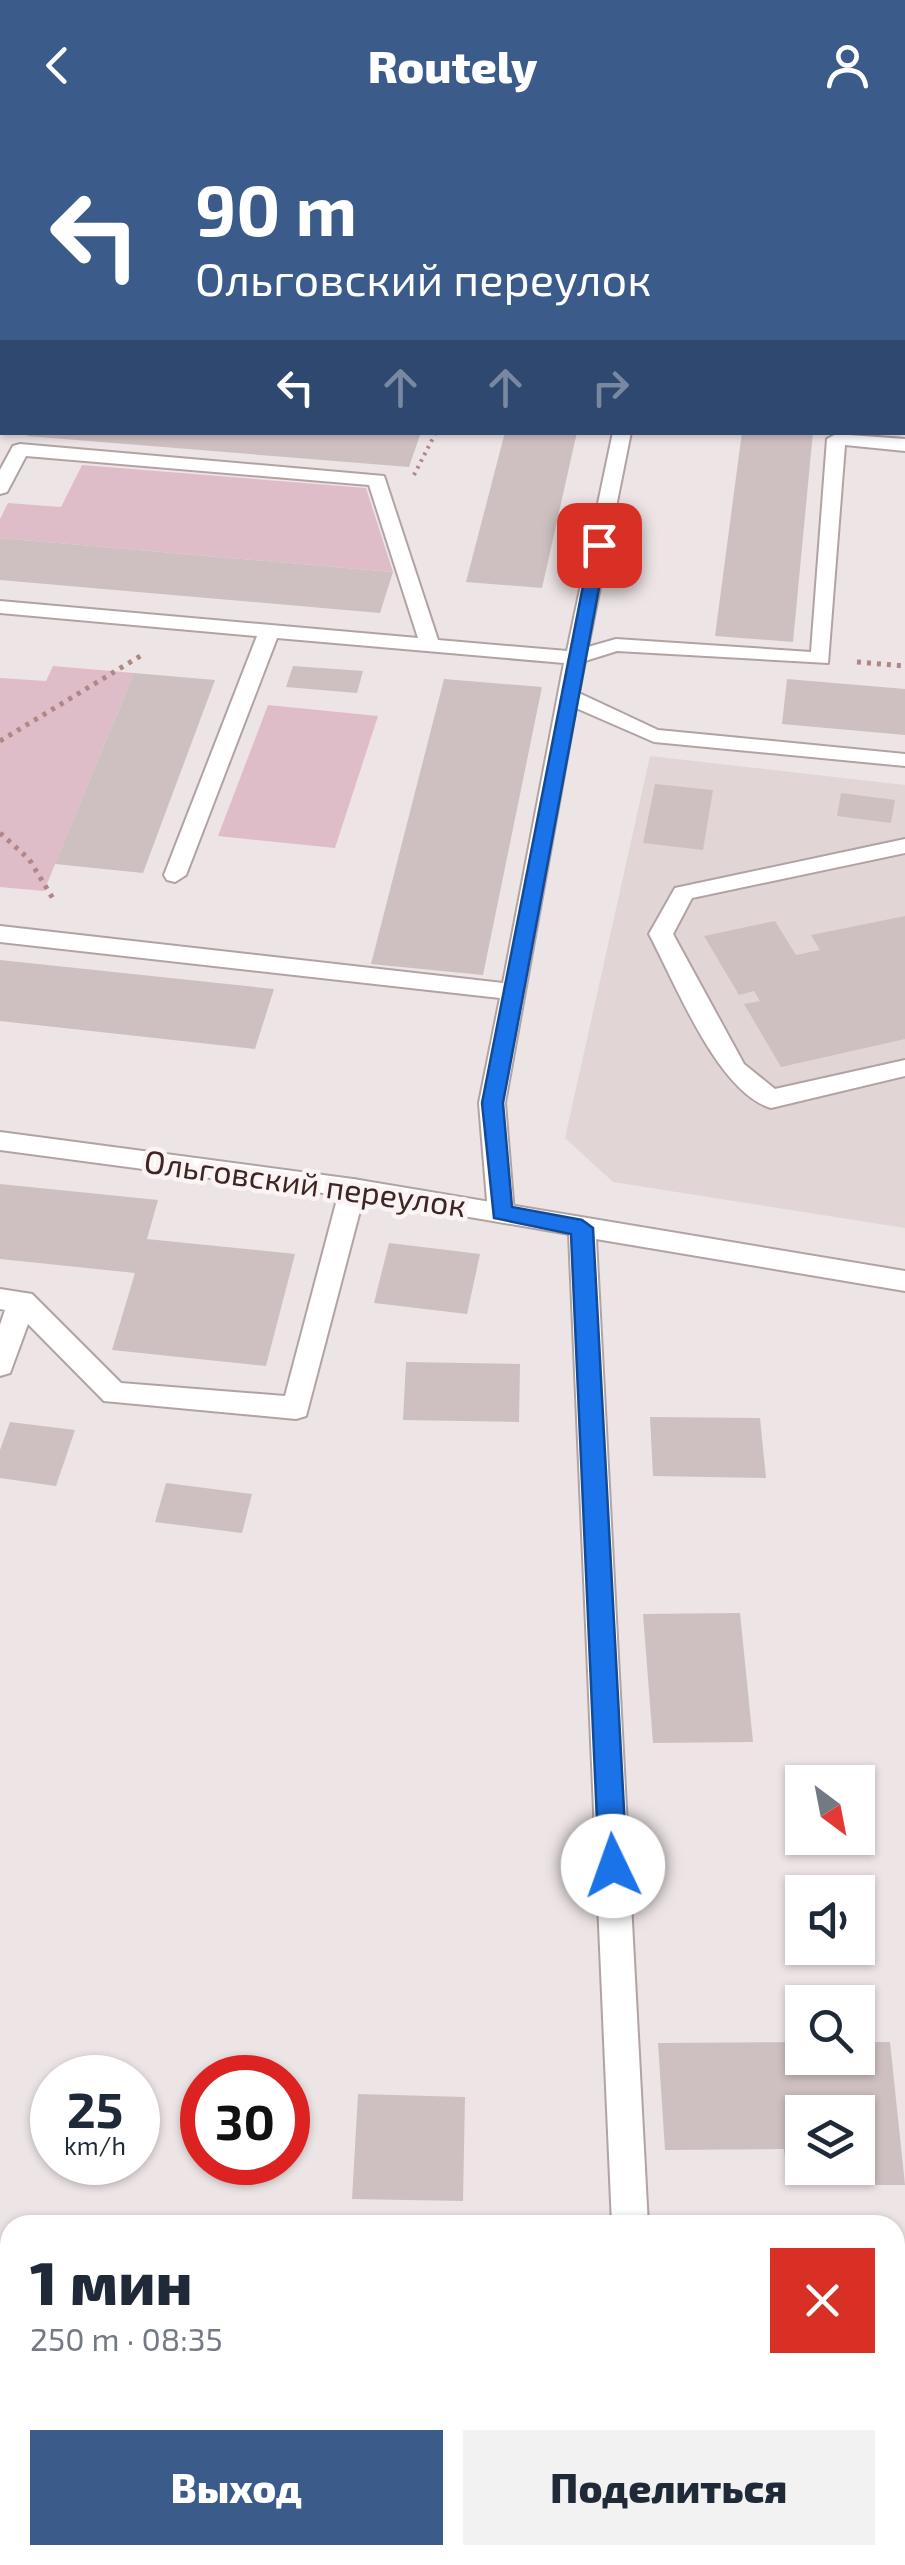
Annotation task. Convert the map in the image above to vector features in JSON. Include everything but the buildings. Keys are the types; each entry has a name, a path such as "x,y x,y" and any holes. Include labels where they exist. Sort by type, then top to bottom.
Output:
{"street":[{"path":"502,1213 492,1103 621,435"},
{"path":"0,607 576,658 616,645 820,659 837,436 905,445"},
{"path":"0,488 20,450 377,480 430,645"},
{"path":"175,875 269,631"},
{"path":"568,696 654,736 905,760"},
{"path":"905,846 683,893 661,934 735,1070 771,1098 905,1068"},
{"path":"0,934 513,992"},
{"name":"Ольговский переулок","path":"0,1141 352,1188 905,1282"},
{"path":"11,1300 114,1393 296,1408 352,1188"},
{"path":"582,1228 630,2215"},
{"path":"0,1366 11,1300"}],"path":[{"path":"0,741 45,718 144,654"},
{"path":"820,659 905,666"},
{"path":"0,833 29,860 80,942"}],"shaded area":[{"path":"82,465 366,488 393,572 0,538 0,519 8,503 61,507"},
{"path":"53,666 134,673 44,891 0,887 0,678 46,681"},
{"path":"268,705 378,716 335,848 218,836"},
{"path":"650,756 905,785 905,1228 613,1182 565,1138"}],"route":[{"path":"599,545 492,1103 502,1213 582,1228 613,1866"}]}
